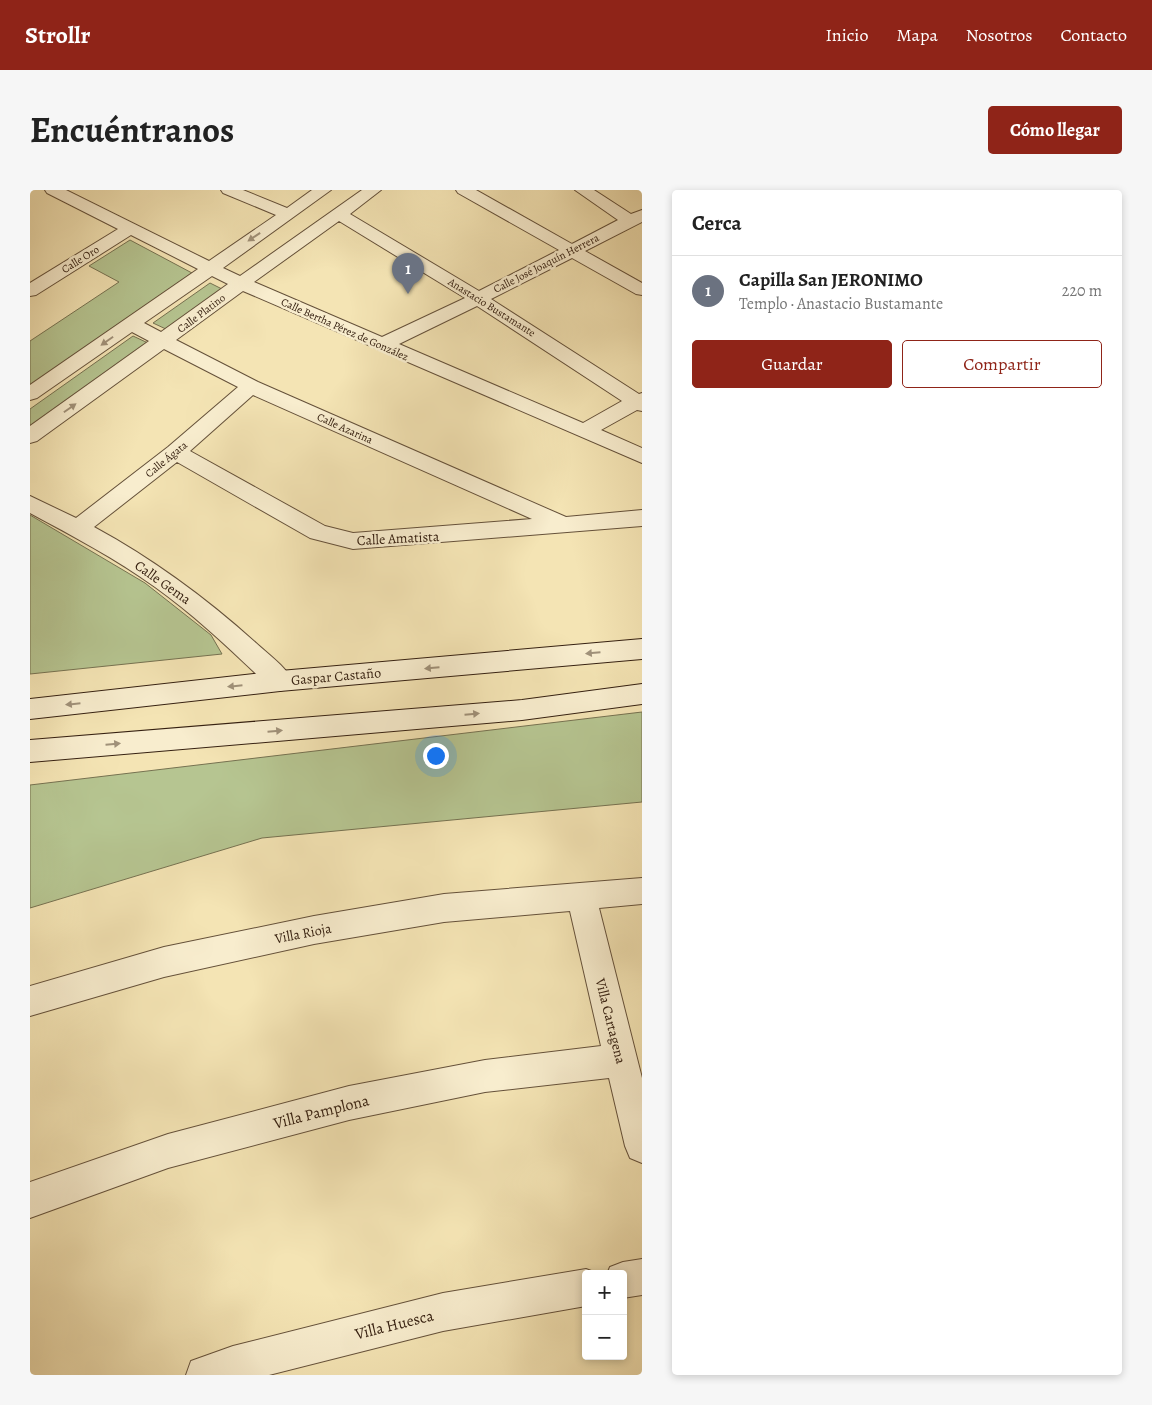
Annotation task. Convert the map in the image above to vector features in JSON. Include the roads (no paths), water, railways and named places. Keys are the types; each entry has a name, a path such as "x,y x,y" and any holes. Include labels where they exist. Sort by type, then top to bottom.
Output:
{"street":[{"name":"Calle Bertha Pérez de González","path":"53,190 240,283 642,456"},
{"path":"229,190 288,214"},
{"path":"30,394 323,190"},
{"name":"Calle Platino","path":"30,436 164,341 240,283 373,190"},
{"path":"464,190 642,290"},
{"name":"Calle José Joaquín Herrera","path":"583,190 636,218"},
{"name":"Anastacio Bustamante","path":"339,214 478,298 640,402"},
{"name":"Calle José Joaquín Herrera","path":"381,345 636,218"},
{"name":"Calle Oro","path":"30,291 131,228"},
{"path":"30,270 49,279"},
{"name":"Calle Azarina","path":"131,324 251,386 563,525"},
{"name":"Calle Ágata","path":"78,528 176,452 251,386"},
{"path":"583,432 640,402"},
{"name":"Calle Amatista","path":"176,452 318,532 353,541 642,518"},
{"name":"Calle Gema","path":"30,504 78,528 146,569 236,638 280,682"},
{"name":"Gaspar Castaño","path":"30,708 280,682 642,649"},
{"path":"30,751 522,710 642,694"},
{"name":"Villa Rioja","path":"30,1000 164,962 314,930 444,908 642,891"},
{"name":"Villa Cartagena","path":"581,896 642,1146"},
{"name":"Villa Pamplona","path":"30,1200 168,1151 349,1103 485,1076 621,1060"},
{"path":"627,1279 642,1277"},
{"name":"Villa Huesca","path":"205,1375 233,1365 443,1312 582,1288"}],"place":[{"name":"Capilla San JERONIMO","path":"408,294"}]}
